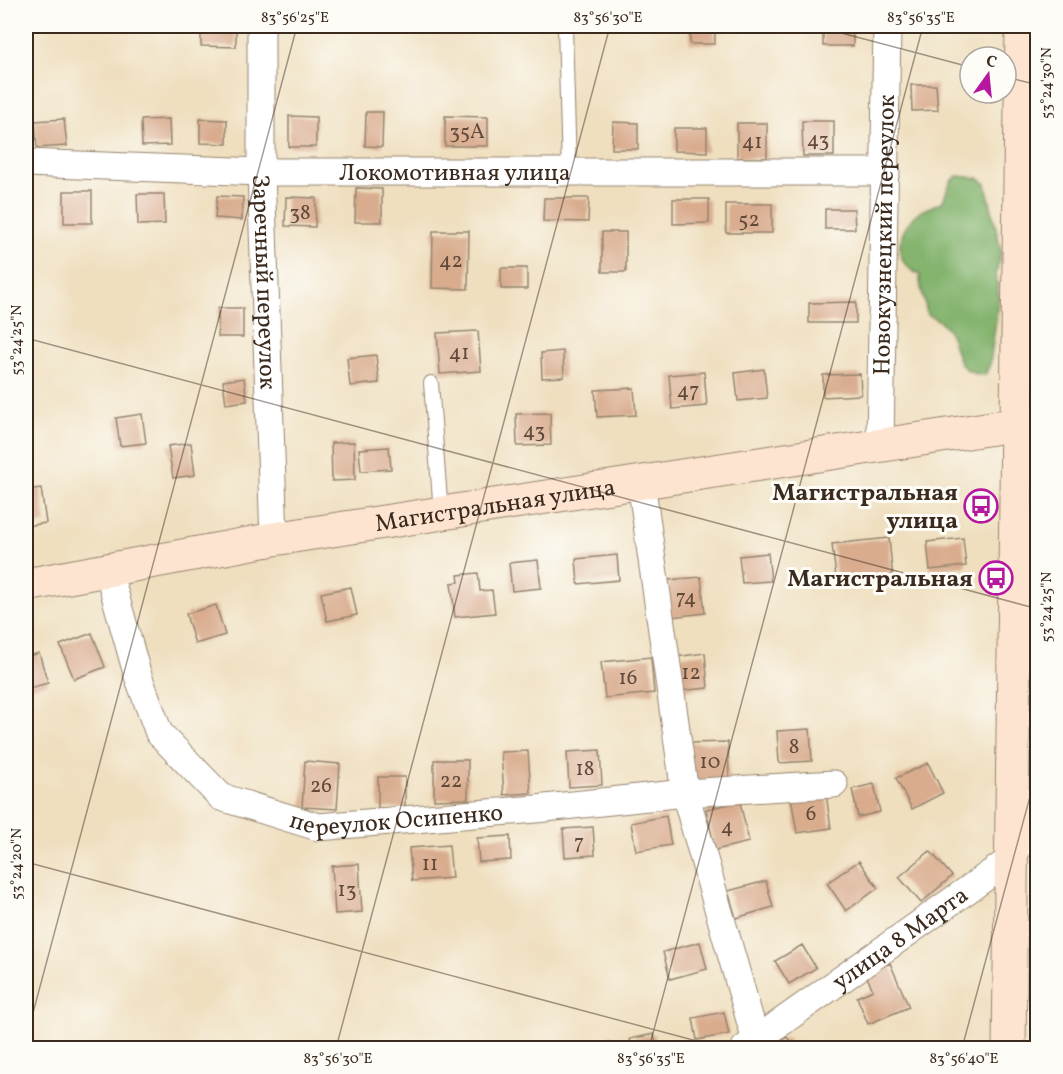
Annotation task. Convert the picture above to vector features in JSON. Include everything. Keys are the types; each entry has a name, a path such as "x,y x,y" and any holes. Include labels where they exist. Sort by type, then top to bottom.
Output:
{"street":[{"name":"Заречный переулок","path":"261,26 261,172 274,539"},
{"name":"Новокузнецкий переулок","path":"880,445 887,26"},
{"path":"1009,1048 1011,859 1027,423 1022,26"},
{"name":"Локомотивная улица","path":"26,163 261,172 886,172"},
{"name":"Магистральная улица","path":"26,585 274,539 1027,423"},
{"path":"641,482 685,793 751,1045"},
{"name":"переулок Осипенко","path":"108,570 137,672 159,733 221,796 318,827 536,809 685,793 834,784"},
{"name":"улица 8 Марта","path":"751,1045 1011,859 1038,811"}],"lane":[{"path":"566,26 569,172"},
{"path":"431,383 441,513"}],"green space":[{"path":"957,176 978,178 986,184 1001,251 996,274 999,297 990,364 985,375 966,369 960,362 948,330 927,314 920,275 905,263 900,249 903,233 914,216 943,201 950,183"}],"building":[{"path":"201,26 236,26 236,47 201,46"},
{"path":"690,26 715,26 715,44 690,44"},
{"path":"823,26 853,26 853,46 823,46"},
{"path":"911,85 936,85 938,110 912,111"},
{"path":"366,112 383,112 382,147 365,146"},
{"path":"289,116 316,117 316,147 289,147"},
{"path":"445,116 488,117 488,146 445,146"},
{"path":"64,119 67,146 37,148 35,121"},
{"path":"169,119 170,145 142,146 141,120"},
{"path":"200,119 227,120 227,144 200,143"},
{"path":"802,121 834,121 834,156 803,156"},
{"path":"613,122 638,123 638,149 612,149"},
{"path":"737,123 767,123 767,158 737,158"},
{"path":"674,128 707,128 707,152 674,151"},
{"path":"356,188 382,189 382,222 355,222"},
{"path":"64,191 92,191 92,223 64,223"},
{"path":"137,194 164,194 165,224 138,225"},
{"path":"217,196 243,197 242,220 215,218"},
{"path":"286,197 316,198 315,227 285,226"},
{"path":"544,198 589,198 588,222 543,221"},
{"path":"673,199 709,199 709,223 673,224"},
{"path":"726,204 772,204 772,233 726,233"},
{"path":"825,209 854,209 855,229 825,229"},
{"path":"433,231 469,231 468,289 432,288"},
{"path":"602,232 626,232 626,272 602,272"},
{"path":"501,268 527,268 527,289 501,289"},
{"path":"856,302 856,323 809,323 809,303"},
{"path":"218,308 243,308 243,337 218,337"},
{"path":"478,331 481,371 440,374 437,333"},
{"path":"563,351 564,377 542,378 541,353"},
{"path":"376,355 379,383 350,386 347,358"},
{"path":"764,369 767,398 738,401 735,373"},
{"path":"704,372 707,406 672,409 669,375"},
{"path":"860,374 861,395 823,397 823,375"},
{"path":"244,378 247,401 226,404 223,381"},
{"path":"634,388 636,415 597,417 595,390"},
{"path":"550,413 551,445 517,446 516,414"},
{"path":"142,414 146,443 120,446 116,418"},
{"path":"354,442 355,480 332,481 331,443"},
{"path":"191,443 195,475 173,478 168,446"},
{"path":"389,447 391,469 361,471 359,449"},
{"path":"41,488 46,523 26,526 26,490"},
{"path":"889,538 893,579 837,585 832,544"},
{"path":"963,538 966,566 930,570 927,542"},
{"path":"768,553 771,581 742,583 739,556"},
{"path":"617,555 619,580 578,584 576,559"},
{"path":"538,560 541,588 512,591 509,563"},
{"path":"478,573 480,591 492,590 495,613 455,617 451,583 459,582 458,575"},
{"path":"701,577 705,613 671,617 668,580"},
{"path":"351,587 357,615 327,621 321,593"},
{"path":"216,605 225,635 195,644 186,614"},
{"path":"92,633 105,667 74,679 60,645"},
{"path":"39,653 48,683 26,689 26,657"},
{"path":"705,653 708,688 678,691 675,657"},
{"path":"651,657 654,693 605,698 601,662"},
{"path":"810,729 812,761 779,763 777,731"},
{"path":"728,742 729,780 691,781 690,743"},
{"path":"600,750 602,785 569,787 567,752"},
{"path":"528,751 531,793 504,795 501,752"},
{"path":"434,760 468,760 468,799 434,800"},
{"path":"305,761 340,764 337,809 302,807"},
{"path":"928,763 943,793 912,809 896,778"},
{"path":"378,777 405,777 405,808 378,808"},
{"path":"874,784 880,812 858,817 852,789"},
{"path":"826,794 831,828 797,833 791,798"},
{"path":"740,802 749,842 715,850 706,809"},
{"path":"666,816 671,845 636,851 631,823"},
{"path":"593,827 595,855 565,857 563,829"},
{"path":"510,836 511,860 479,862 477,838"},
{"path":"449,845 452,878 412,881 409,848"},
{"path":"930,851 952,876 921,903 899,877"},
{"path":"859,861 878,888 846,911 827,883"},
{"path":"359,864 362,912 335,914 332,866"},
{"path":"766,881 773,907 736,918 728,891"},
{"path":"700,942 707,969 670,979 663,952"},
{"path":"802,945 816,968 789,984 775,961"},
{"path":"890,963 909,1007 868,1024 857,997 873,990 865,973"},
{"path":"724,1012 729,1034 697,1040 693,1018"},
{"path":"654,1034 657,1048 632,1048 630,1039"},
{"path":"787,1037 795,1048 771,1048"},
{"path":"610,1042 611,1048 584,1048 584,1047"}],"place":[{"name":"Магистральная улица","path":"981,506"},
{"name":"Магистральная","path":"996,578"}]}
